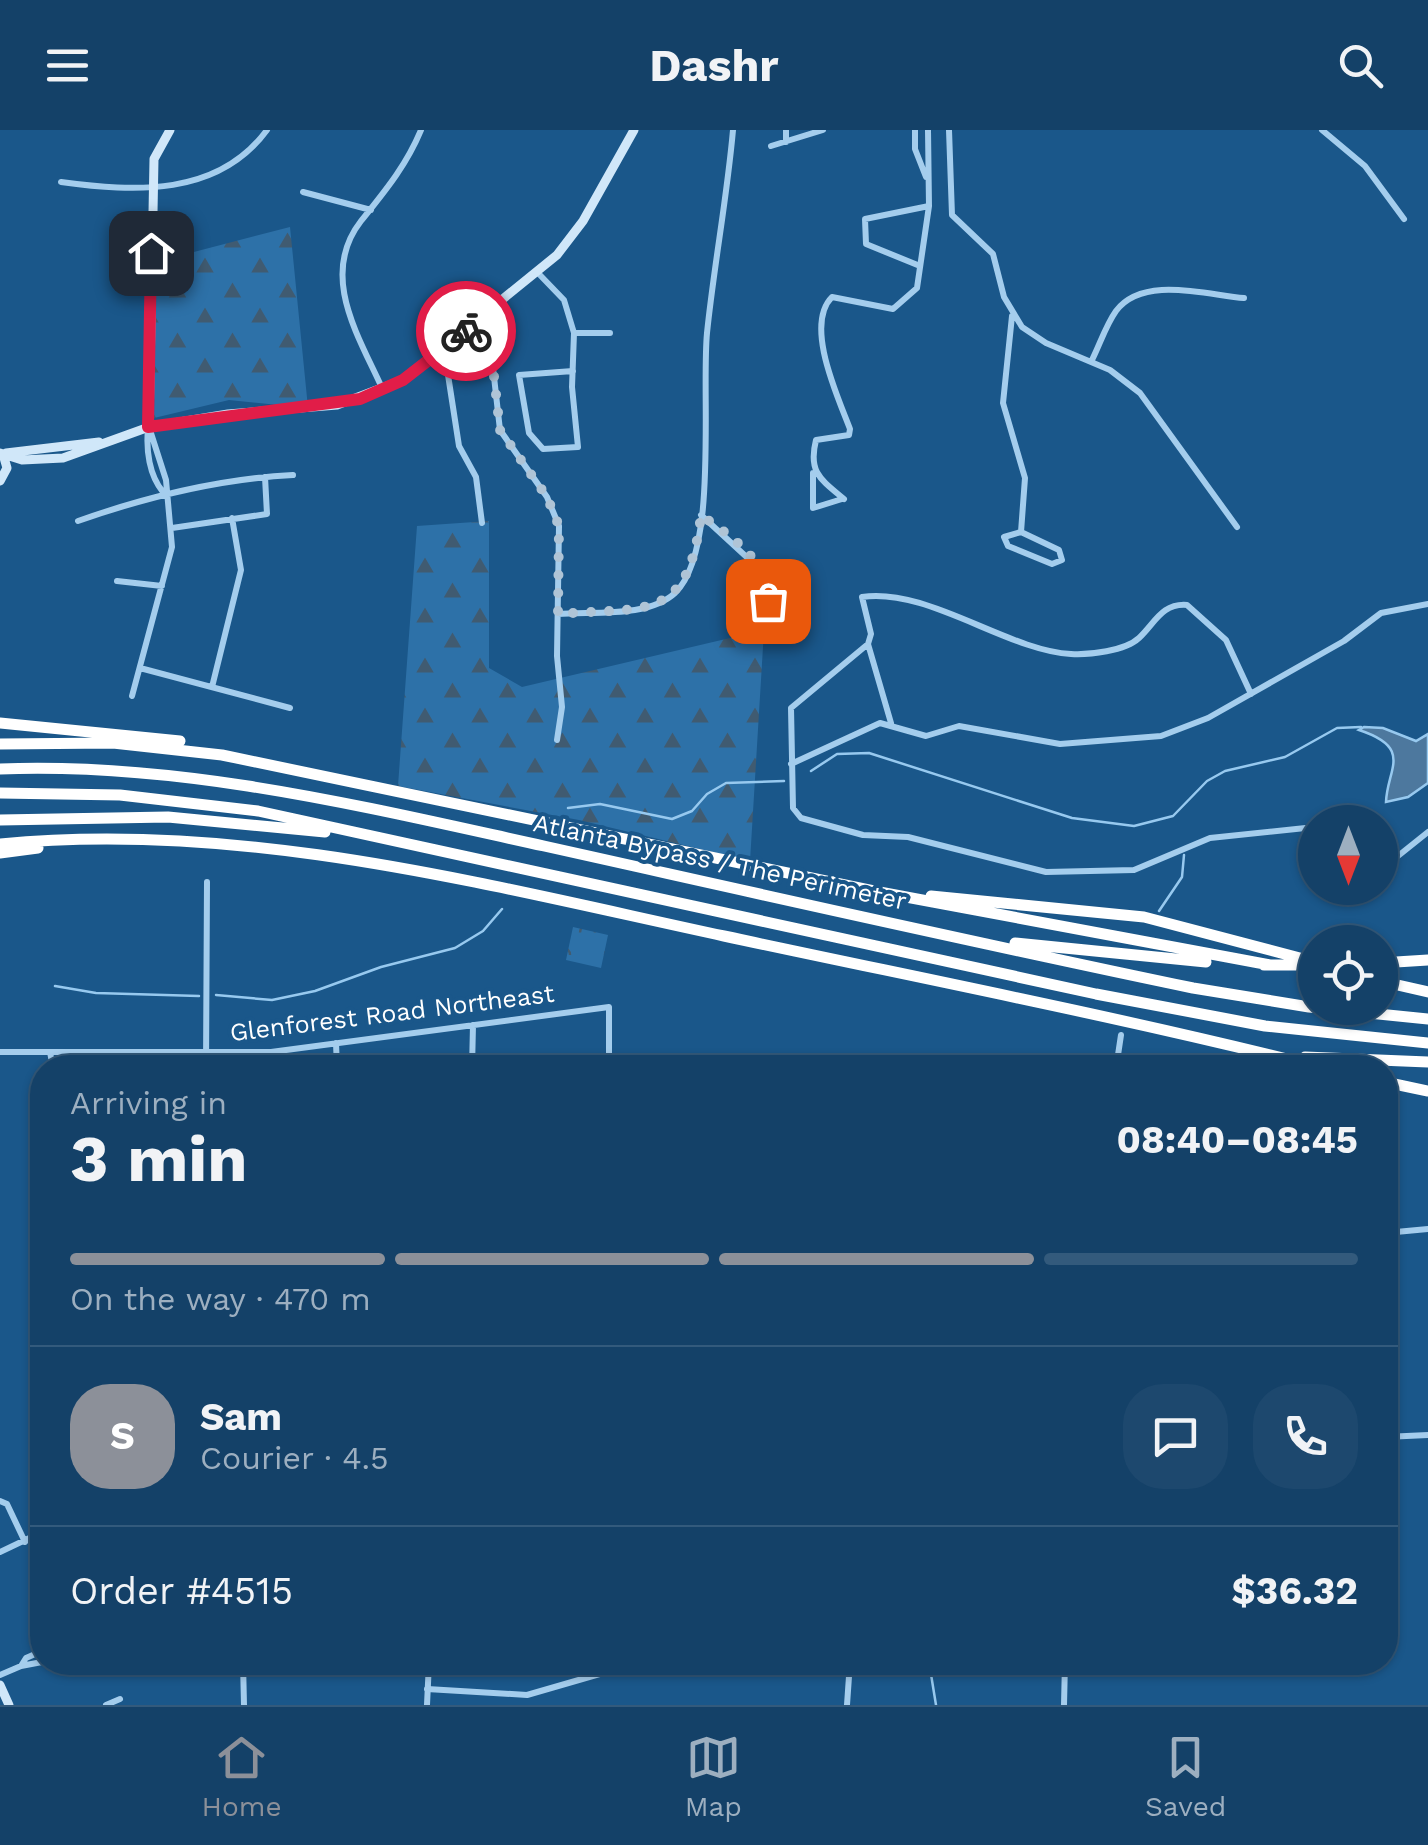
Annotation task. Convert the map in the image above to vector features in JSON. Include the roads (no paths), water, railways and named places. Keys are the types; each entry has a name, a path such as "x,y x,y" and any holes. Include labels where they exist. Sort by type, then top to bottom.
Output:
{"highway":[{"path":"0,723 145,734 255,758 324,779"},
{"path":"0,744 169,747 874,891 1270,965"},
{"name":"Atlanta Bypass / The Perimeter","path":"0,769 64,768 190,776 476,832 1232,995 1428,1019"},
{"name":"Atlanta Bypass / The Perimeter","path":"0,793 80,793 210,804 1194,1014 1428,1043"},
{"path":"0,820 168,816 394,841"},
{"path":"0,853 102,839"},
{"path":"0,844 198,839 371,863 1271,1055"},
{"path":"874,891 1144,917 1298,959"},
{"path":"966,940 1298,964"},
{"path":"1398,985 1428,992"},
{"path":"1398,1061 1428,1062"},
{"path":"1398,1085 1428,1091"}],"main road":[{"path":"148,427 152,185 157,149 170,130"},
{"path":"1,455 22,460 62,458 84,454 100,442 148,427 228,414 323,407 383,390 444,349 538,273 576,232 634,130"},
{"path":"0,481 7,468 1,455"},
{"path":"0,1685 8,1705"}],"street":[{"path":"60,182 170,188 198,182 230,165 267,130"},
{"path":"383,390 349,316 342,283 348,244 401,171 421,130"},
{"path":"558,614 651,607 674,594 688,576 701,515 704,360 734,130"},
{"path":"786,130 786,142"},
{"path":"771,146 823,130"},
{"path":"915,130 915,149 929,182"},
{"path":"813,473 844,499 813,508 813,473 816,440 849,434 850,428 829,376 820,321 823,306 832,297 847,297 893,310 918,288 929,206 928,130"},
{"path":"949,130 952,214 993,254 1012,314 1003,402 1025,478 1020,532"},
{"path":"1322,130 1365,166 1404,220"},
{"path":"302,192 371,210"},
{"path":"920,266 866,244 864,219 929,206"},
{"path":"538,273 564,300 574,334 578,448 543,449 529,433 519,375 573,371"},
{"path":"1092,360 1114,313 1138,294 1160,290 1244,298"},
{"path":"487,314 500,430 547,497 559,526 562,707 557,740"},
{"path":"1012,314 1034,336 1092,360 1127,382 1154,408 1238,527"},
{"path":"574,334 610,333"},
{"path":"444,349 459,446 476,477 482,523"},
{"path":"132,696 172,547 164,494 155,483 146,446 148,427"},
{"path":"78,521 164,494 293,475"},
{"path":"171,528 267,514 265,477"},
{"path":"701,515 725,532 764,573 768,601"},
{"path":"212,687 241,570 232,518"},
{"path":"1020,532 1059,550 1062,560 1052,564 1008,546 1004,537 1020,532"},
{"path":"117,580 162,586"},
{"path":"891,723 868,644 871,634 862,597 928,608 1074,654 1132,643 1163,611 1188,604 1226,640 1251,694"},
{"path":"791,764 870,726 891,723 926,736 959,726 1060,744 1133,740 1188,728 1344,641 1381,613 1428,604"},
{"path":"868,644 791,708 793,808 801,818 863,835 908,838 1029,870 1134,870 1210,838 1298,828"},
{"path":"140,668 290,708"},
{"path":"1398,856 1428,832"},
{"path":"206,1052 207,882"},
{"name":"Glenforest Road Northeast","path":"0,1052 271,1052 609,1007 608,1055"},
{"path":"472,1025 472,1055"},
{"path":"1118,1055 1120,1035"},
{"path":"336,1043 336,1055"},
{"path":"1398,1231 1428,1228"},
{"path":"1398,1437 1428,1436"},
{"path":"0,1501 8,1504 25,1542"},
{"path":"0,1552 30,1539"},
{"path":"21,1666 30,1656"},
{"path":"0,1675 30,1664"},
{"path":"244,1675 244,1705"},
{"path":"427,1705 428,1675"},
{"path":"427,1689 527,1695 591,1675"},
{"path":"847,1705 849,1675"},
{"path":"1064,1705 1065,1675"},
{"path":"106,1705 120,1699"}],"waterway":[{"path":"811,771 837,754 869,753 1072,818 1134,826 1173,816 1207,781 1225,771 1285,757 1337,728 1361,727"},
{"path":"568,808 600,804 672,819 692,811 707,794 726,783 784,781"},
{"path":"1159,911 1182,877 1184,855"},
{"path":"216,995 272,1000 315,991 381,967 455,948 483,931 502,909"},
{"path":"55,986 96,993 199,996"},
{"path":"931,1675 936,1705"}]}
